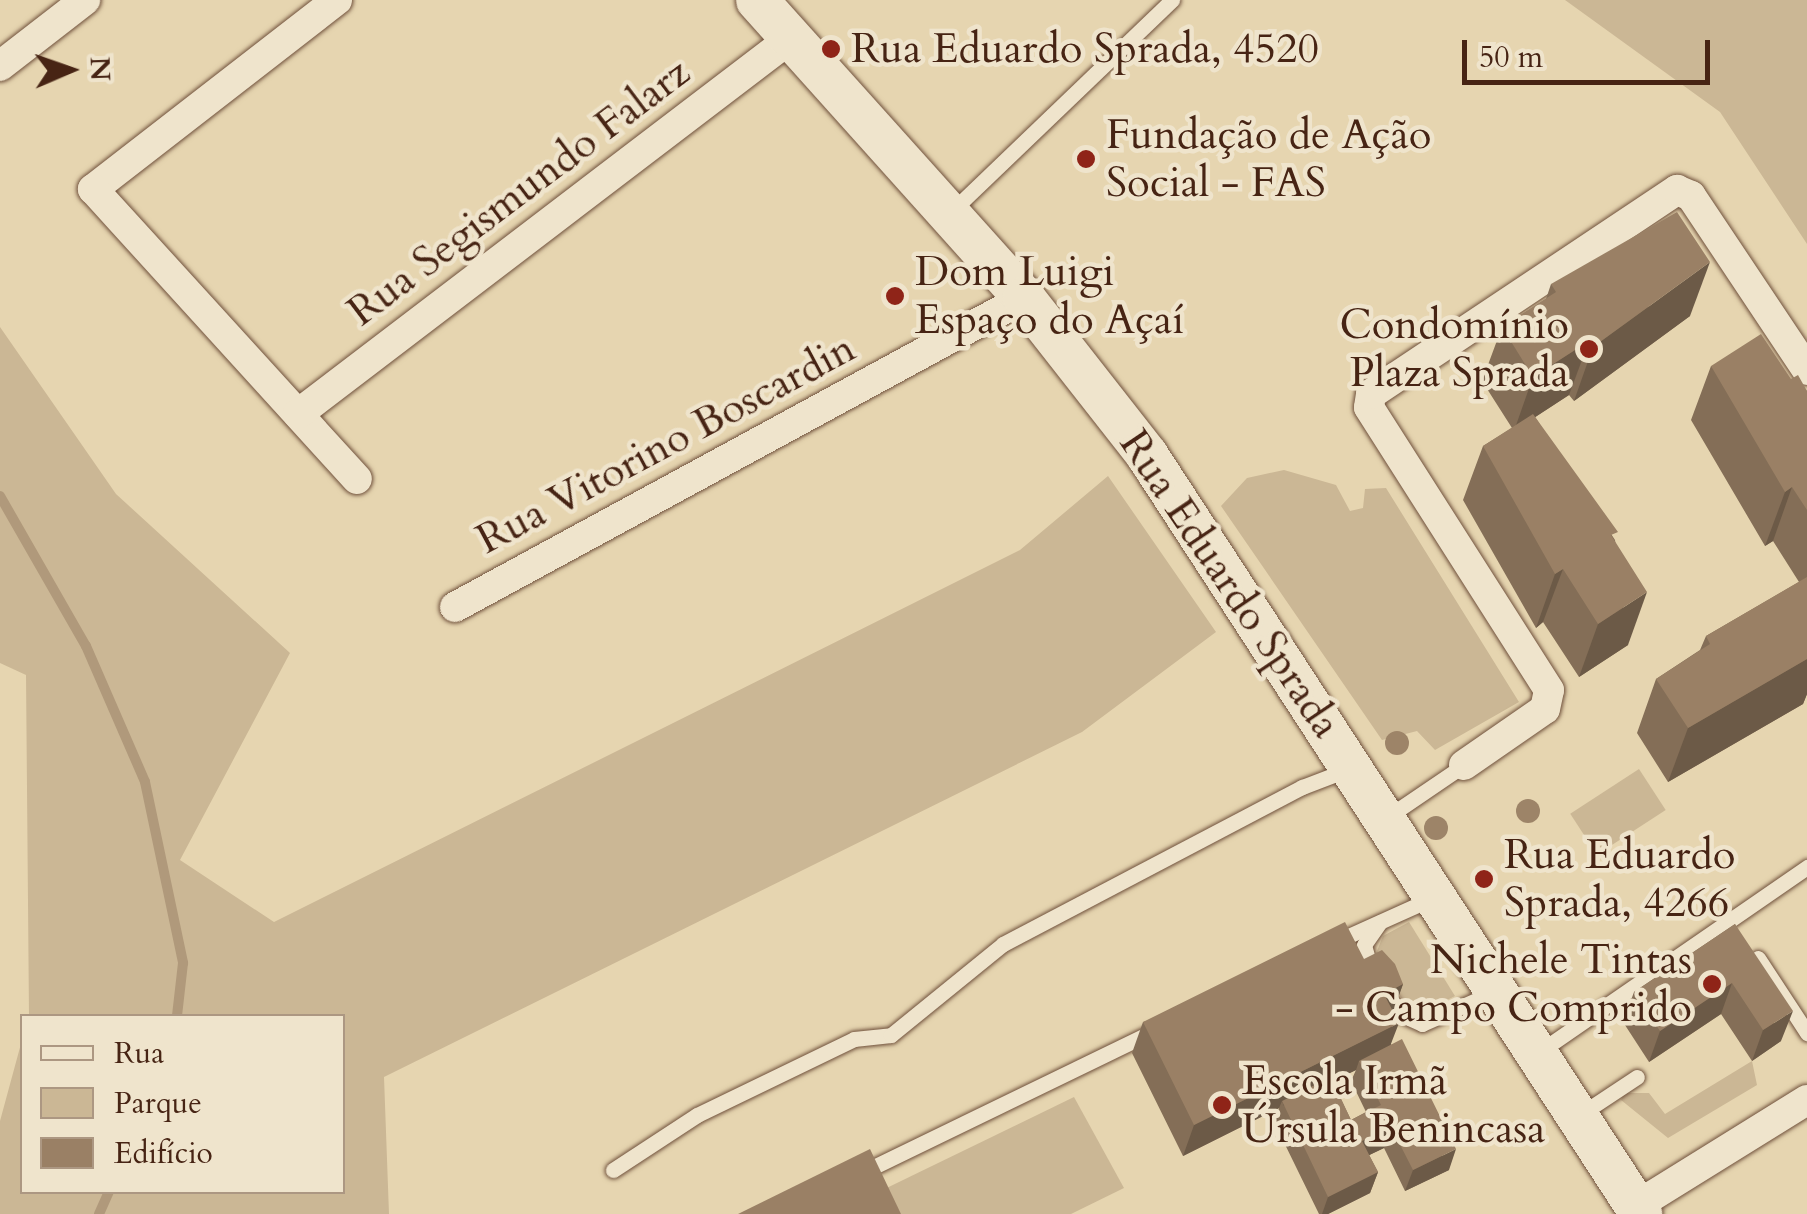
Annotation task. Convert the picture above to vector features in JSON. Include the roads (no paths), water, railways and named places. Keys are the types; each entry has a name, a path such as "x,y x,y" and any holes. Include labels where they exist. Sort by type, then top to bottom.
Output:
{"main road":[{"name":"Rua Eduardo Sprada","path":"757,0 1024,298 1180,502 1639,1210"}],"street":[{"path":"0,66 85,0"},
{"path":"337,0 93,188 358,479"},
{"name":"Rua Segismundo Falarz","path":"298,414 791,38"},
{"path":"1464,765 1545,709 1549,690 1369,407 1371,394 1678,190 1691,196 1807,370"},
{"name":"Rua Vitorino Boscardin","path":"455,607 1024,298"},
{"path":"1639,1210 1807,1100"}],"lane":[{"path":"950,214 1172,0"},
{"path":"1386,818 1464,765"},
{"path":"613,1170 732,1098 854,1039 891,1034 1003,944 1302,786 1353,768"},
{"path":"1538,1053 1807,868"},
{"path":"1312,954 1436,896"},
{"path":"1383,919 1364,945 1372,973 1402,1015 1422,1024 1497,990"},
{"path":"1758,958 1807,1034"},
{"path":"848,1179 1169,1023"},
{"path":"1578,1116 1637,1077"}],"waterway":[{"path":"0,496 86,646 145,782 183,963 177,1014"},
{"path":"99,1214 108,1194"}],"place":[{"name":"Rua Eduardo Sprada, 4520","path":"831,49"},
{"name":"Fundação de Ação Social - FAS","path":"1086,159"},
{"name":"Dom Luigi Espaço do Açaí","path":"895,296"},
{"name":"Condomínio Plaza Sprada","path":"1589,349"},
{"name":"Rua Eduardo Sprada, 4266","path":"1484,879"},
{"name":"Nichele Tintas - Campo Comprido","path":"1712,984"},
{"name":"Escola Irmã Úrsula Benincasa","path":"1222,1105"}]}
